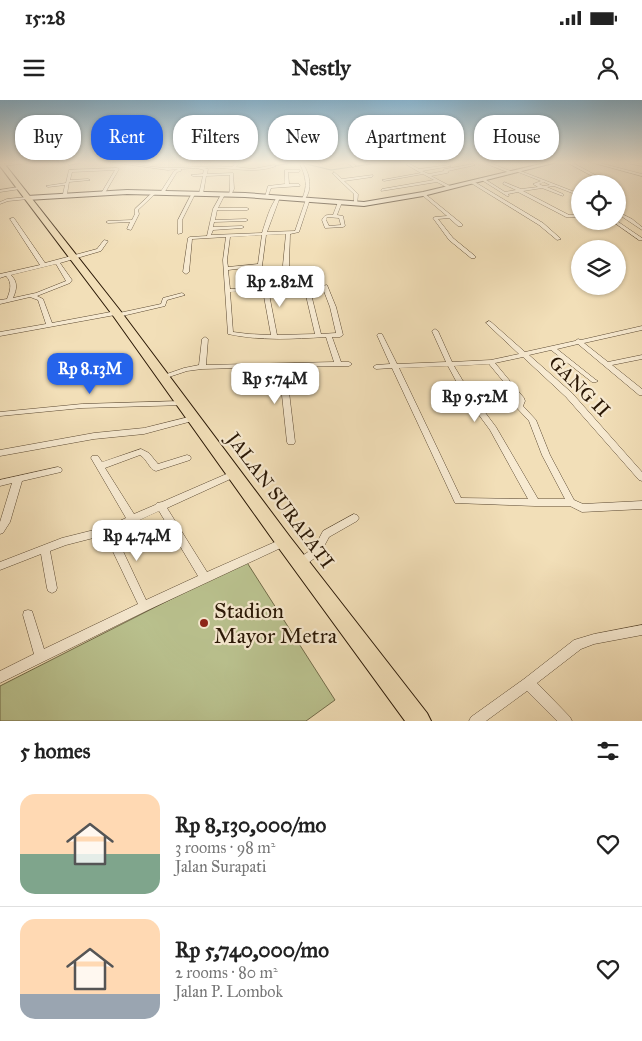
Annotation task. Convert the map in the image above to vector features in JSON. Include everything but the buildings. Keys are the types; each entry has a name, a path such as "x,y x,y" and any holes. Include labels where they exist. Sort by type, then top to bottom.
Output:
{"highway":[{"name":"JALAN SURAPATI","path":"21,191 117,314 284,542 419,721"}],"street":[{"path":"266,196 268,191"},
{"path":"186,272 190,238 297,232 308,191"},
{"path":"353,191 356,194 356,204"},
{"path":"0,203 7,200 65,194 159,192 266,196 356,204 376,203 434,191"},
{"path":"487,191 541,224 559,239"},
{"path":"499,198 509,196 502,191"},
{"path":"505,193 520,191 571,216"},
{"path":"552,191 562,195"},
{"path":"129,229 137,214 136,210 159,192"},
{"path":"180,233 180,220 193,194"},
{"path":"208,236 215,209 223,194"},
{"path":"423,194 460,225"},
{"path":"226,268 259,266 264,234 278,197"},
{"path":"335,216 340,202"},
{"path":"215,209 247,208"},
{"path":"451,216 435,218 451,239 473,257"},
{"path":"628,218 642,229"},
{"path":"12,219 43,265"},
{"path":"212,220 246,220"},
{"path":"108,222 133,221"},
{"path":"210,229 242,227"},
{"path":"626,229 641,239"},
{"path":"288,233 286,265 289,285 306,286 318,335"},
{"path":"228,237 226,268 230,333 249,336 293,337 340,334 325,286"},
{"path":"0,276 99,250 106,241"},
{"path":"0,302 30,296 68,282 69,280 57,262"},
{"path":"249,271 253,289"},
{"path":"8,274 14,281 9,300"},
{"path":"227,291 266,290 274,336"},
{"path":"0,334 49,324 156,308 163,305 165,299 182,295"},
{"path":"30,296 40,299 49,324"},
{"name":"GANG II","path":"489,323 569,395 642,478"},
{"path":"376,367 491,362 525,356 578,341 641,329"},
{"path":"436,331 450,364 466,392 493,428 535,503"},
{"path":"328,335 338,364"},
{"path":"380,335 458,501 571,502 582,508 642,504"},
{"path":"202,367 205,339"},
{"path":"578,341 642,393"},
{"path":"552,348 594,381"},
{"path":"606,364 642,357"},
{"path":"491,362 520,398 519,406 532,420 546,455 571,502"},
{"path":"163,377 186,369 202,367 349,364"},
{"path":"282,365 291,442"},
{"path":"0,414 82,406 182,403"},
{"path":"0,453 94,436 144,431 193,418"},
{"path":"101,466 139,452 146,455 156,468 187,458"},
{"path":"95,458 131,518"},
{"path":"0,483 58,470"},
{"path":"0,566 65,541 108,530 160,505 234,474"},
{"path":"0,530 5,522 18,480"},
{"path":"160,505 205,578"},
{"path":"300,563 318,551 326,534 354,518"},
{"path":"108,530 144,606"},
{"path":"0,677 144,606 284,542"},
{"path":"45,549 52,588"},
{"path":"28,615 40,656"},
{"path":"475,721 578,644 642,630"},
{"path":"528,683 566,721"}],"green space":[{"name":"Stadion Mayor Metra","path":"246,561 335,700 306,721 0,721 0,686"}],"place":[{"name":"Stadion Mayor Metra","path":"204,623"}]}
